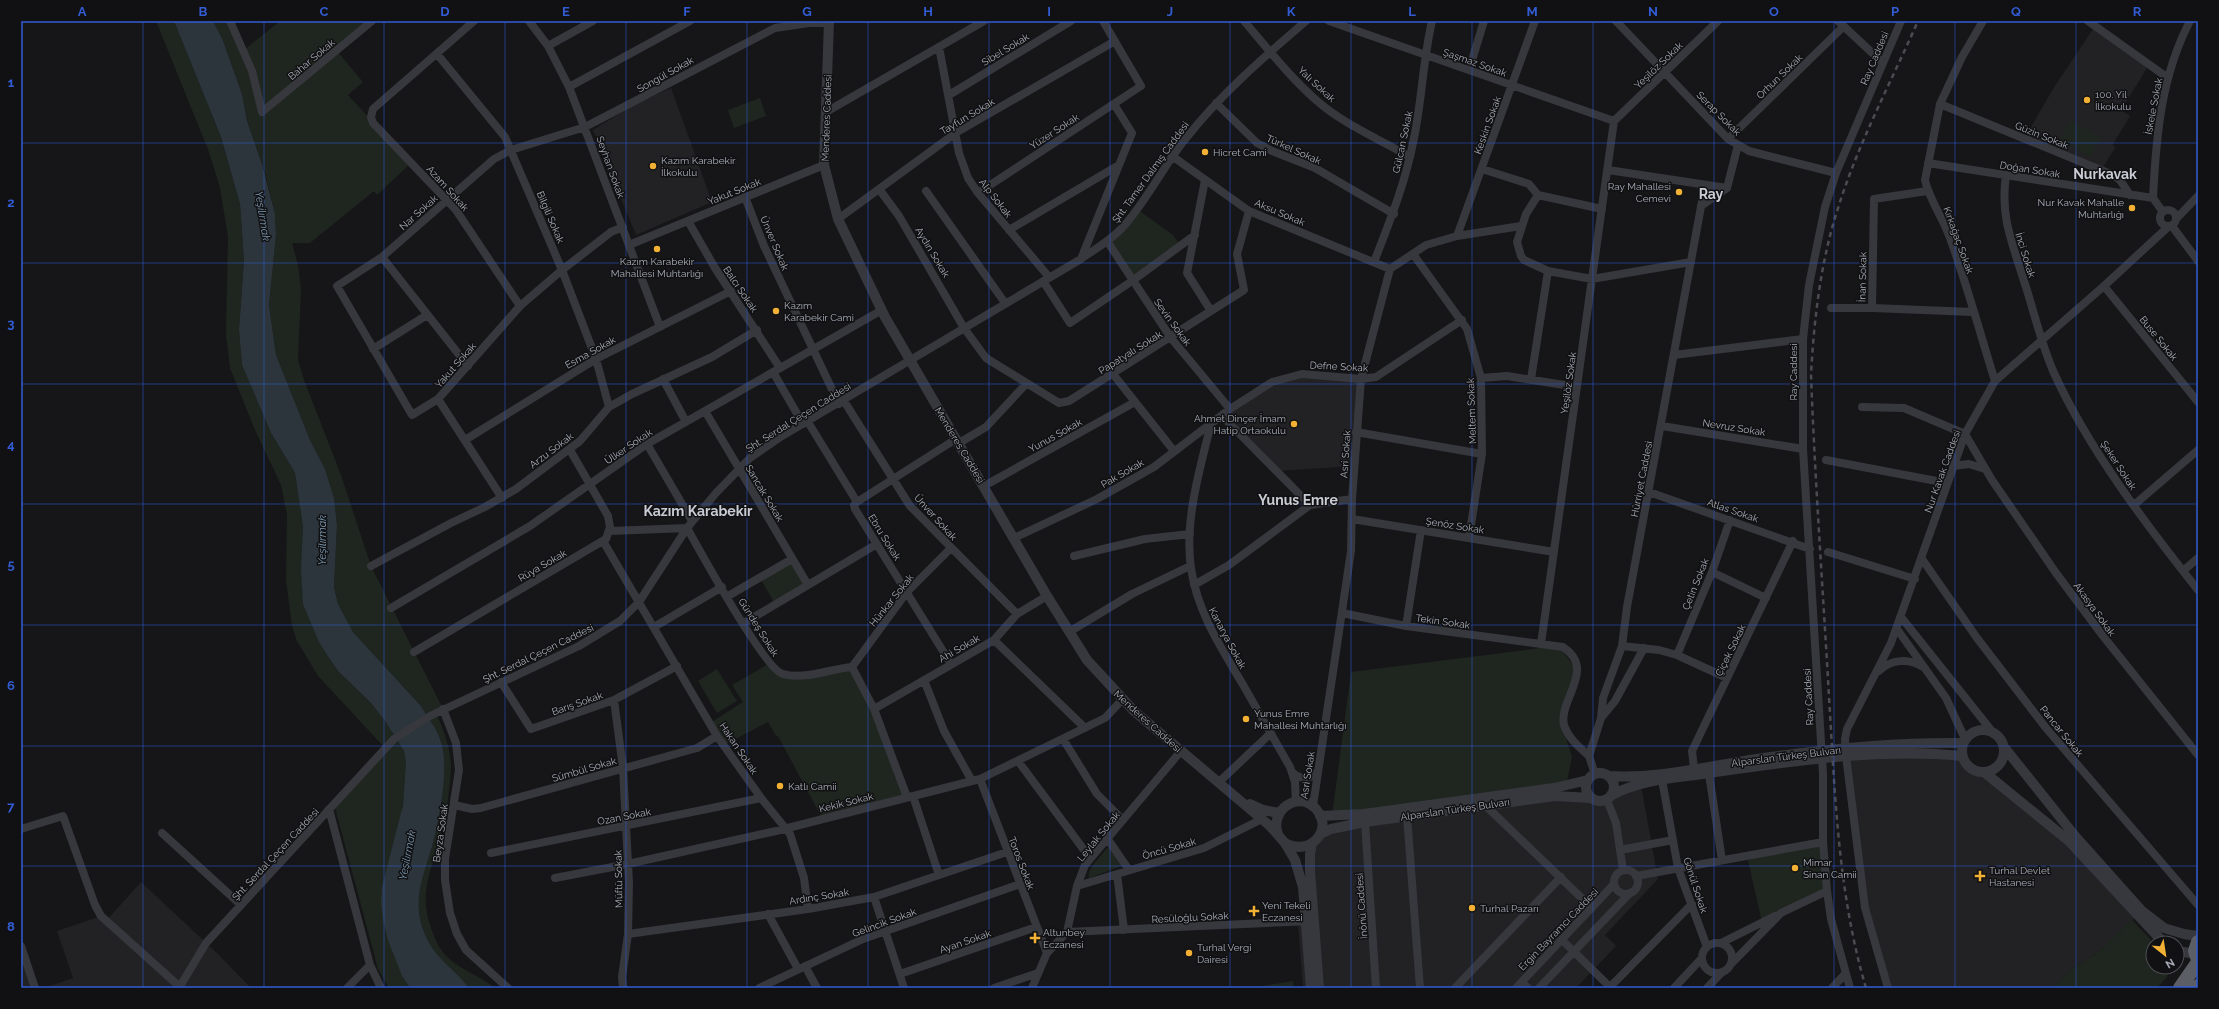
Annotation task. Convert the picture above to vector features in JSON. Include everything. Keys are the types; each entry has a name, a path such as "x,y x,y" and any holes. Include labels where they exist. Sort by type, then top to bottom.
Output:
{"highway":[{"path":"2180,988 2197,954"}],"street":[{"name":"Bahar Sokak","path":"230,21 252,71 262,112 372,21"},
{"path":"437,54 474,21"},
{"path":"548,46 592,21"},
{"path":"569,87 690,21"},
{"path":"826,112 984,21"},
{"name":"Sibel Sokak","path":"949,95 1071,21"},
{"path":"1103,21 1115,41"},
{"name":"Yalı Sokak","path":"1244,21 1270,52 1316,100 1343,119 1410,157"},
{"name":"Şht. Tamer Dalmış Caddesi","path":"910,361 1081,259 1107,241 1122,228 1137,209 1172,156 1216,103 1270,52 1306,21"},
{"name":"Şaşmaz Sokak","path":"1329,21 1614,121"},
{"name":"Gülcan Sokak","path":"1374,262 1394,214 1410,157 1418,116 1425,54 1432,21"},
{"path":"1469,70 1484,21"},
{"name":"Keskin Sokak","path":"1457,236 1535,21"},
{"name":"Serap Sokak","path":"1616,21 1728,139 1749,151 1836,173"},
{"name":"Yeşilöz Sokak","path":"1541,644 1614,121 1718,21"},
{"name":"Ray Caddesi","path":"1850,988 1845,974 1827,891 1823,842 1823,774 1803,449 1803,339 1816,248 1825,207 1836,173 1882,62 1901,21"},
{"path":"1927,192 1925,180 1940,104 1962,57 1983,21"},
{"path":"2088,21 2168,78"},
{"name":"Seyhan Sokak","path":"532,22 548,46 569,87 586,127 660,327"},
{"name":"Songül Sokak","path":"511,150 586,127 759,35 775,28 809,22 829,22"},
{"name":"Menderes Caddesi","path":"829,22 824,166 838,219 882,310 910,361 1047,596 1087,660 1122,700 1240,799 1282,839 1300,872 1310,921 1319,988"},
{"name":"İskele Sokak","path":"2153,198 2155,148 2168,78 2174,58 2189,22"},
{"path":"1840,24 1882,62"},
{"name":"Orhun Sokak","path":"1728,139 1840,24"},
{"name":"Yüzer Sokak","path":"978,193 1141,86 1115,41"},
{"name":"Tayfun Sokak","path":"838,219 957,132 1115,41"},
{"name":"Alp Sokak","path":"939,47 963,166 978,193 1009,230 1046,279 1070,323 1132,281"},
{"name":"Azam Sokak","path":"437,54 373,110 371,116 373,123 456,210 520,306"},
{"name":"Bilgili Sokak","path":"437,54 505,137 562,270 596,359 609,407"},
{"name":"Türkel Sokak","path":"1216,103 1257,143 1272,151 1315,168 1394,214"},
{"path":"1081,259 1132,133 1114,104"},
{"name":"Güzin Sokak","path":"1940,104 2113,175 2120,180 2130,195"},
{"path":"1701,206 1727,188 1738,145"},
{"name":"Nar Sokak","path":"337,286 382,257 487,163 511,150"},
{"name":"Aksu Sokak","path":"1172,156 1249,211 1390,269"},
{"name":"Doğan Sokak","path":"1928,163 2153,198"},
{"path":"1009,230 1119,165"},
{"name":"Yakut Sokak","path":"629,245 824,166"},
{"path":"1482,169 1529,184 1538,195 1602,209"},
{"path":"1608,170 1727,188"},
{"name":"İnci Sokak","path":"2006,175 2003,196 2006,223 2042,340"},
{"path":"1205,180 1187,273 1211,311"},
{"name":"Hürriyet Caddesi","path":"1590,756 1601,718 1603,698 1622,646 1627,607 1662,426 1705,185"},
{"name":"Aydın Sokak","path":"879,189 921,251 964,328"},
{"path":"926,191 1005,303"},
{"name":"İnan Sokak","path":"1927,192 1874,199 1872,308 1973,312"},
{"name":"Kırkağaç Sokak","path":"1927,192 1940,212 1950,239 1995,381"},
{"path":"1538,195 1530,206 1521,226 1517,242 1521,256 1529,263 1548,271 1592,279 1691,262"},
{"path":"2163,212 2172,211 2177,218 2198,196"},
{"name":"Ünver Sokak","path":"745,197 764,246 812,350 841,402 910,506 1017,614"},
{"path":"2153,198 2163,212"},
{"name":"Papatyalı Sokak","path":"964,328 986,358 1054,402 1062,403 1069,401 1171,338 1244,290 1237,254 1249,211"},
{"path":"2163,212 2160,221 2170,226 2198,262"},
{"name":"Nur Kavak Caddesi","path":"1888,988 1869,928 1863,901 1846,756 1845,739 1850,720 1876,675 1897,629 1965,434 1995,381 2104,286 2177,218"},
{"name":"Balcı Sokak","path":"688,221 757,330 777,370"},
{"path":"1390,269 1426,245 1457,236 1521,226"},
{"name":"Yakut Sokak","path":"337,286 412,415 438,399 520,306 562,270 612,232 622,227"},
{"path":"1132,281 1195,235"},
{"name":"Sevin Sokak","path":"1107,241 1171,338 1230,409"},
{"name":"Meltem Sokak","path":"1413,254 1462,320 1471,338 1481,378 1482,454 1469,538"},
{"path":"382,257 468,366"},
{"name":"Asri Sokak","path":"1313,806 1351,551 1352,499 1361,379 1390,269"},
{"path":"1531,380 1548,271"},
{"name":"Buse Sokak","path":"2104,286 2198,402"},
{"name":"Esma Sokak","path":"465,440 596,359 731,291"},
{"path":"1831,308 1872,308"},
{"name":"Ülker Sokak","path":"391,608 530,526 647,444 882,310"},
{"path":"373,349 427,315"},
{"name":"Defne Sokak","path":"1230,409 1272,382 1291,376 1315,374 1361,379 1376,378 1462,320"},
{"name":"Arzu Sokak","path":"371,566 451,523 502,498 570,450 580,441 609,407 712,357 757,330"},
{"path":"1674,355 1803,339"},
{"name":"Şeker Sokak","path":"2042,340 2054,372 2072,409 2134,505 2198,590"},
{"name":"Şht. Serdal Çeçen Caddesi","path":"179,987 206,943 394,739 430,716 604,632 620,621 639,602 692,521 738,468 764,448 910,361"},
{"name":"Ebru Sokak","path":"777,370 805,423 857,502 854,504 855,509 908,592 951,664"},
{"path":"1113,374 1174,452"},
{"path":"1481,378 1507,376 1577,387"},
{"path":"663,380 686,422"},
{"path":"857,502 893,479 986,426 1026,384"},
{"path":"438,399 502,498"},
{"name":"Yunus Sokak","path":"984,486 1135,402"},
{"path":"1862,407 1904,408 1965,434"},
{"name":"Pak Sokak","path":"1014,538 1098,499 1154,467 1230,409"},
{"name":"Sancak Sokak","path":"705,411 808,585"},
{"path":"1222,416 1310,505"},
{"name":"Kanarya Sokak","path":"1211,424 1200,466 1190,534 1190,566 1194,585 1209,628 1271,733 1291,771 1296,786 1296,802"},
{"name":"Nevruz Sokak","path":"1662,426 1803,449"},
{"path":"1356,432 1482,454"},
{"name":"Akasya Sokak","path":"1965,434 1985,469 2036,544 2103,636 2198,755"},
{"path":"647,444 692,521"},
{"path":"570,450 608,516 610,531 687,528"},
{"path":"2134,505 2198,450"},
{"path":"1826,460 1948,483"},
{"path":"1953,466 1969,464 1985,469"},
{"name":"Atlas Sokak","path":"1649,492 1793,541 1810,549"},
{"path":"1194,585 1229,565 1310,505 1352,499"},
{"name":"Şenöz Sokak","path":"1352,519 1554,552"},
{"name":"Çetin Sokak","path":"1677,655 1712,572 1730,520"},
{"name":"Gündeş Sokak","path":"687,528 722,588 771,665 782,674 805,675 852,667"},
{"path":"1406,626 1421,530"},
{"name":"Rüya Sokak","path":"414,652 604,541 610,531"},
{"path":"1074,556 1145,539 1190,534"},
{"name":"Hakan Sokak","path":"604,541 717,736 761,798 790,834 804,878 808,909"},
{"name":"Çiçek Sokak","path":"1694,768 1692,751 1793,541"},
{"path":"744,623 877,544"},
{"name":"Hünkar Sokak","path":"852,667 908,592 951,548"},
{"path":"1828,552 1915,579"},
{"path":"2183,571 2198,558"},
{"path":"728,596 792,559"},
{"name":"Pancar Sokak","path":"1922,559 1977,638 2046,728 2198,905"},
{"path":"1069,632 1132,594 1190,566"},
{"path":"1712,572 1766,598"},
{"path":"654,627 722,588"},
{"name":"Ahi Sokak","path":"874,709 994,640 1017,614 1047,596"},
{"name":"Tekin Sokak","path":"1342,613 1406,626 1541,644"},
{"path":"1902,617 2075,836 2142,911 2150,918 2171,930 2198,936"},
{"path":"1897,629 1946,698 1964,741 1962,756 1966,763 1972,769 1984,772 2069,841 2157,935"},
{"path":"994,640 1085,728"},
{"path":"1541,644 1557,645 1565,648 1576,664 1577,674 1565,711 1564,724 1574,741 1590,756 1591,777 1586,790 1591,798 1599,801 1609,797"},
{"path":"1622,646 1644,648 1677,655 1727,678"},
{"path":"1601,718 1615,701 1644,648"},
{"path":"1876,675 1888,665 1903,661 1911,661 1925,668"},
{"name":"Barış Sokak","path":"502,682 531,729 614,700 677,666"},
{"path":"852,667 874,709 910,796 939,875"},
{"name":"Toros Sokak","path":"924,680 944,731 976,780 1007,852 1047,953"},
{"name":"Müftü Sokak","path":"614,700 623,768 628,864 628,934 622,977 623,988"},
{"name":"Kekik Sokak","path":"555,878 628,864 976,780 1105,718 1122,700"},
{"name":"Beyza Sokak","path":"444,709 456,742 459,770 445,859 445,880 454,925 466,950 508,988"},
{"path":"1964,741 1976,730 1991,730"},
{"path":"1219,782 1271,733"},
{"name":"Sümbül Sokak","path":"454,805 482,808 697,748 717,736"},
{"path":"1063,739 1096,794 1123,820"},
{"name":"Alparslan Türkeş Bulvarı","path":"1609,776 1651,774 1806,752 1964,741"},
{"path":"1984,772 1998,766 2003,759 2004,748"},
{"name":"Leylak Sokak","path":"1067,932 1082,870 1090,858 1181,750"},
{"name":"Alparslan Türkeş Bulvarı","path":"1609,797 1626,788 1662,780 1800,760 1913,753 1962,756"},
{"path":"1018,761 1090,858"},
{"path":"1291,771 1297,776 1304,778 1311,777 1317,772"},
{"path":"1591,777 1602,773 1609,776 1614,784 1609,797 1616,823 1623,870"},
{"path":"1708,774 1722,860"},
{"name":"Alparslan Türkeş Bulvarı","path":"1320,816 1364,814 1554,788 1591,777"},
{"name":"Gönül Sokak","path":"1662,780 1678,868 1707,947"},
{"name":"Alparslan Türkeş Bulvarı","path":"1320,834 1331,829 1365,822 1485,805 1555,796 1591,798"},
{"name":"Ozan Sokak","path":"491,853 761,798"},
{"name":"Menderes Caddesi","path":"1240,799 1263,810 1279,813"},
{"path":"1296,802 1313,806 1320,816 1322,827 1320,834 1312,843 1296,848 1282,839 1276,824 1279,813 1284,806 1296,802"},
{"path":"1485,805 1592,908"},
{"path":"329,809 370,965 381,988"},
{"path":"21,829 63,816 95,905 101,916 179,987"},
{"path":"1406,816 1420,988"},
{"name":"Öncü Sokak","path":"1077,886 1204,848 1262,819"},
{"name":"İnönü Caddesi","path":"1365,822 1376,988"},
{"path":"162,833 241,905"},
{"path":"1107,838 1129,870"},
{"path":"1620,850 1673,840"},
{"path":"1636,876 1823,842"},
{"name":"Menderes Caddesi","path":"1311,988 1310,860 1312,843"},
{"name":"Ardınç Sokak","path":"628,934 808,909 874,897 1007,852"},
{"path":"1539,988 1574,952 1630,893 1637,885 1636,876 1629,870 1623,870 1616,876 1614,884 1620,892 1630,893"},
{"path":"1116,874 1124,930"},
{"path":"1455,988 1561,877"},
{"name":"Gelincik Sokak","path":"759,988 863,939 1020,884"},
{"name":"Ergin Bayramcı Caddesi","path":"1519,985 1614,884"},
{"path":"1674,988 1702,958 1707,947 1712,944 1721,944 1827,891"},
{"path":"874,897 904,988"},
{"path":"1562,940 1611,988 1692,904"},
{"path":"1707,988 1722,972 1727,970 1781,913"},
{"path":"768,914 801,968 817,988"},
{"name":"Resüloğlu Sokak","path":"1067,932 1310,921"},
{"name":"Ayan Sokak","path":"900,974 1036,927"},
{"path":"1032,988 1047,953 1067,932"},
{"path":"1721,944 1730,951 1732,963"},
{"path":"21,946 35,988"},
{"path":"2185,952 2197,954"},
{"path":"1702,958 1703,965 1710,971 1722,972"},
{"path":"347,988 370,965"},
{"path":"994,988 1038,973"},
{"path":"1832,988 1845,974"},
{"path":"1519,985 1528,988"}],"shaded area":[{"path":"156,21 174,21 221,137 240,204 244,260 239,330 242,365 271,433 295,473 303,527 302,591 329,658 338,671 371,703 385,721 404,751 406,764 406,785 398,832 382,887 383,920 402,976 410,988 389,988 378,969 334,804 385,748 318,676 297,641 292,626 286,580 287,515 281,485 255,430 230,368 226,334 228,237 220,188 209,152"},
{"path":"213,21 230,21 244,50 280,21 372,21 337,51 363,82 348,95 411,163 377,195 374,191 310,243 292,243 298,265 301,289 298,360 304,380 341,475 371,566 443,709 436,713 448,747 451,768 444,819 426,888 426,907 431,928 439,946 448,958 495,988 469,988 433,949 424,932 419,910 419,899 422,879 435,836 440,810 444,782 444,756 442,745 436,729 421,706 353,632 338,604 334,587 337,525 334,498 325,469 310,440 276,355 269,305 276,235 275,214 264,169 247,121 242,94 222,38"},
{"name":"100. Yil İlkokulu","path":"2095,26 2149,65 2121,110 2130,116 2113,144 2115,148 2101,170 2024,139 2053,89"},
{"name":"Kazım Karabekir İlkokulu","path":"671,88 712,202 636,235 593,130 634,105"},
{"path":"760,98 766,116 734,128 728,110"},
{"path":"2071,120 2101,138 2090,157 2060,139"},
{"path":"1137,209 1173,235 1180,245 1132,281 1107,241"},
{"name":"Ahmet Dinçer İmam Hatip Ortaokulu","path":"1291,376 1361,379 1354,466 1276,471 1222,416 1230,409"},
{"path":"792,559 808,585 775,604 760,578"},
{"path":"1541,648 1556,648 1563,651 1573,665 1574,674 1567,696 1566,738 1572,757 1566,786 1332,816 1351,672"},
{"path":"770,663 782,674 852,667 907,797 822,818 778,736 776,736 768,722 724,745 710,723 743,702 732,685"},
{"path":"717,669 737,701 717,713 698,681"},
{"name":"Turhal Devlet Hastanesi","path":"1846,756 1963,759 1972,769 1980,772 2036,813 2137,916 2097,953 2073,968 2053,988 1888,988 1874,947"},
{"path":"1641,785 1658,879 1605,935 1616,946 1576,988 1303,988 1298,922 1313,921 1310,860 1320,834 1555,796 1603,801"},
{"path":"1823,842 1827,891 1762,922 1747,856"},
{"path":"1109,846 1122,866 1089,878 1090,870"},
{"path":"141,882 217,953 251,988 44,988 73,978 57,931 101,916 106,921"},
{"path":"2132,920 2146,935 2145,935 2145,975 2167,975 2167,977 2157,988 2053,988 2073,968 2097,953"},
{"path":"21,946 35,988 21,988"},
{"path":"1293,981 1294,988 1250,988"}],"water":[{"name":"Yeşilırmak","path":"174,21 213,21 222,38 242,94 247,121 262,164 275,214 276,235 269,305 276,355 310,440 325,469 334,498 337,525 334,587 338,604 353,632 421,706 436,729 442,745 444,756 444,782 435,836 420,889 419,910 428,942 469,988 410,988 402,976 388,940 381,903 382,887 403,805 406,764 404,751 385,721 371,703 338,671 329,658 319,642 303,604 301,569 303,527 295,473 271,433 242,365 239,330 244,260 240,204 221,137"}],"railway":[{"path":"1866,988 1849,917 1839,844 1819,536 1811,375 1819,289 1827,246 1839,205 1856,158 1918,21"}],"place":[{"name":"100. Yil İlkokulu","path":"2087,100"},
{"name":"Hicret Cami","path":"1205,152"},
{"name":"Kazım Karabekir İlkokulu","path":"653,166"},
{"name":"Ray Mahallesi Cemevi","path":"1679,192"},
{"name":"Nur Kavak Mahalle Muhtarlığı","path":"2132,208"},
{"name":"Kazım Karabekir Mahallesi Muhtarlığı","path":"657,249"},
{"name":"Kazım Karabekir Cami","path":"776,311"},
{"name":"Ahmet Dinçer İmam Hatip Ortaokulu","path":"1294,424"},
{"name":"Yunus Emre Mahallesi Muhtarlığı","path":"1246,719"},
{"name":"Katlı Camii","path":"780,786"},
{"name":"Mimar Sinan Camii","path":"1795,868"},
{"name":"Turhal Devlet Hastanesi","path":"1980,876"},
{"name":"Turhal Pazarı","path":"1472,908"},
{"name":"Yeni Tekeli Eczanesi","path":"1254,911"},
{"name":"Altunbey Eczanesi","path":"1035,938"},
{"name":"Turhal Vergi Dairesi","path":"1189,953"}],"district":[{"name":"Nurkavak","path":"2105,174"},
{"name":"Ray","path":"1711,194"},
{"name":"Yunus Emre","path":"1298,500"},
{"name":"Kazım Karabekir","path":"698,511"}]}
